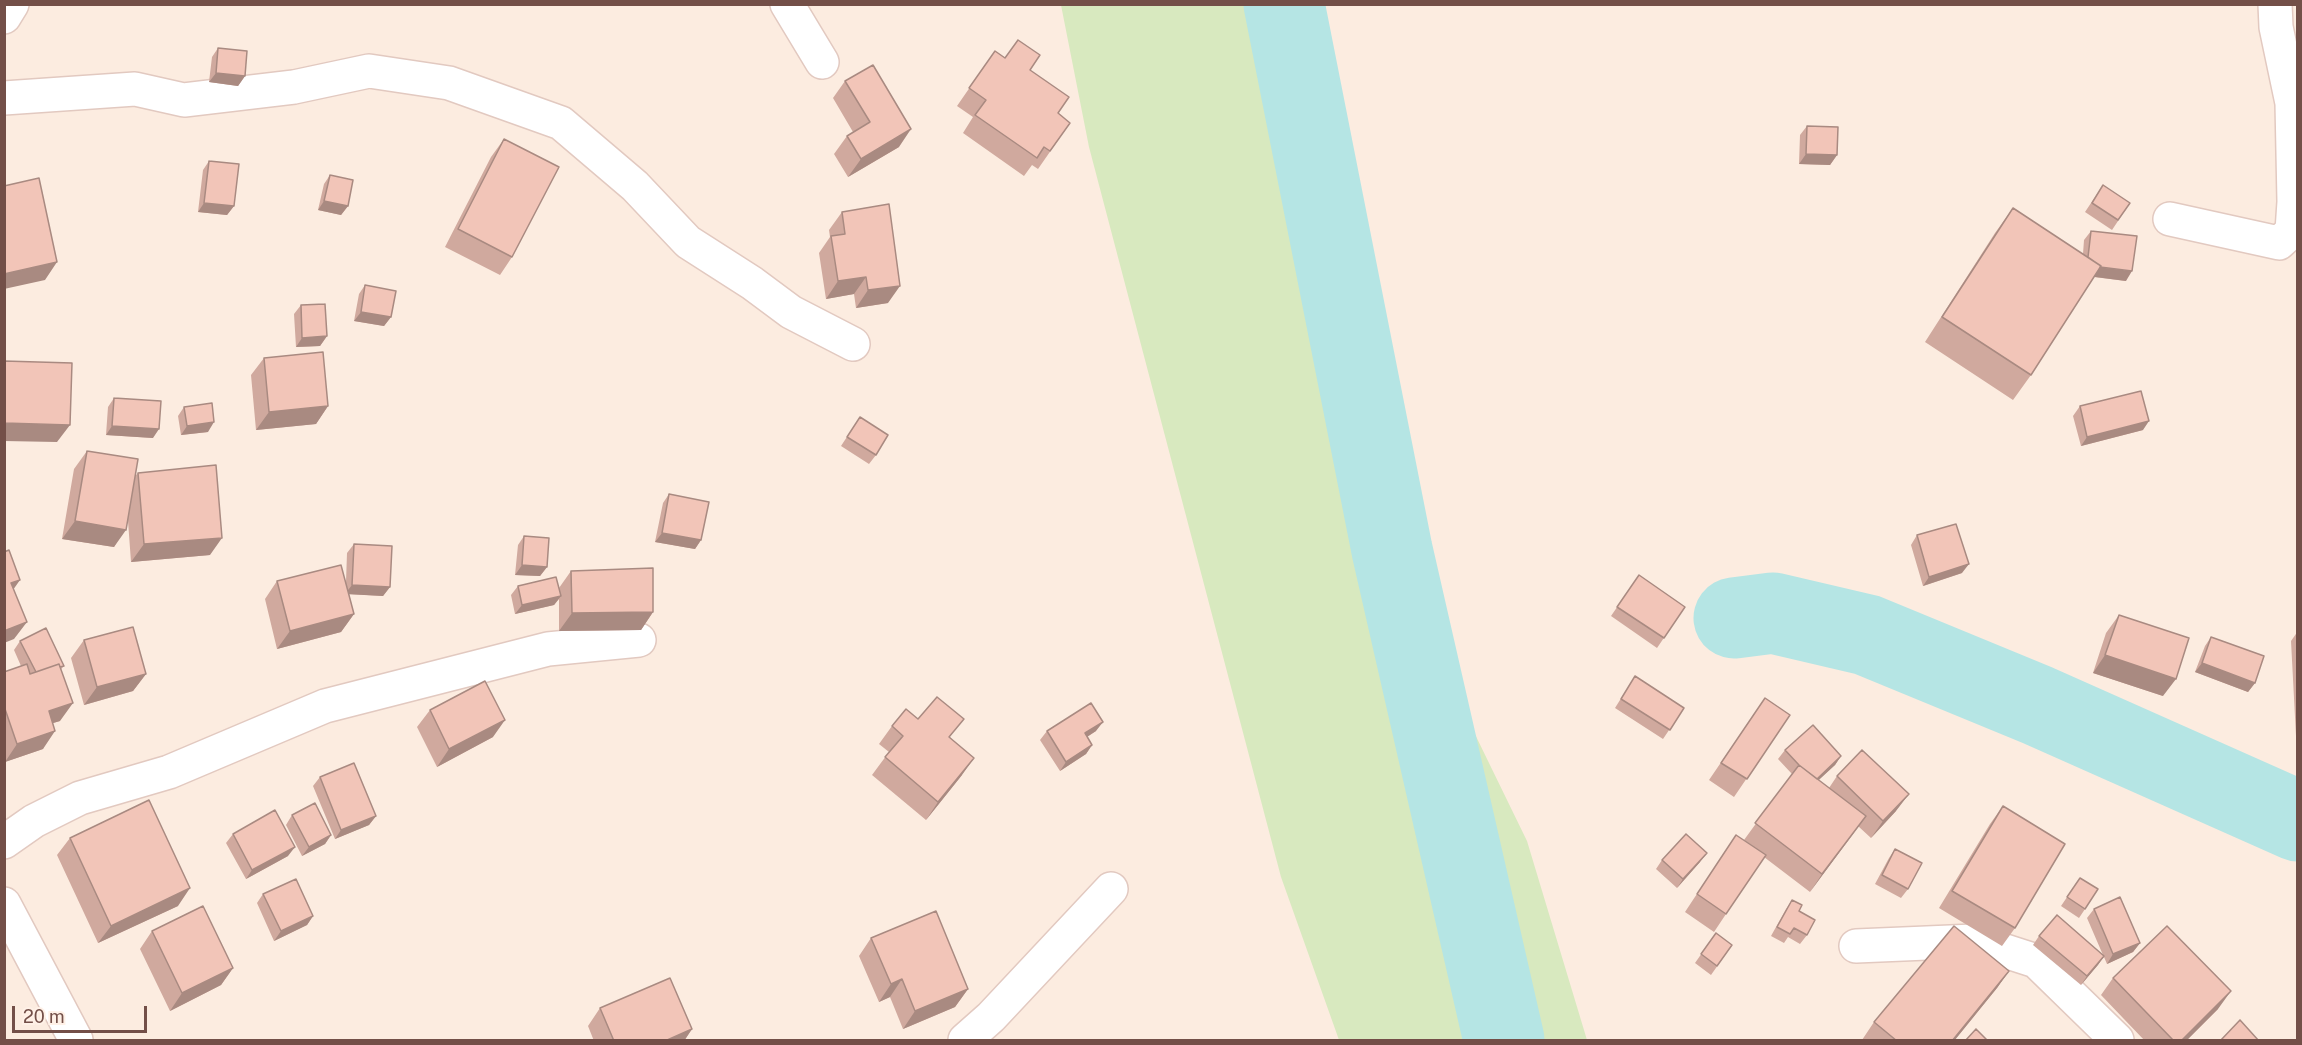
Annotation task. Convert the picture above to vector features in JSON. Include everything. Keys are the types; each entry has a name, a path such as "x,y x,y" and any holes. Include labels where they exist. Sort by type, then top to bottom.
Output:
{"street":[{"path":"4,17 12,4"},
{"path":"787,4 822,62"},
{"path":"2170,219 2279,243 2292,231 2294,202 2292,103 2276,27 2275,4"},
{"path":"4,98 135,89 184,100 294,87 369,70 449,83 561,123 634,186 688,242 752,283 791,312 853,344"},
{"path":"4,842 34,821 80,798 168,772 325,706 548,650 639,640"},
{"path":"964,1041 991,1017 1111,889"},
{"path":"4,904 76,1041"},
{"path":"1857,945 1974,941 2036,961 2117,1041"}],"green space":[{"path":"1061,5 1287,5 1287,26 1393,566 1527,841 1587,1040 1339,1040 1281,877 1089,147"}],"building":[{"path":"1018,40 1040,55 1030,70 1069,97 1058,113 1070,123 1050,151 1044,147 1037,158 975,115 986,100 969,88 995,51 1005,58"},
{"path":"218,48 247,51 245,76 216,73"},
{"path":"873,65 911,129 861,159 847,136 870,122 845,81"},
{"path":"1807,126 1838,127 1837,155 1806,154"},
{"path":"504,139 559,167 512,257 458,229"},
{"path":"209,161 239,164 234,206 204,203"},
{"path":"330,175 353,180 348,206 324,201"},
{"path":"39,178 57,262 4,274 4,186"},
{"path":"2103,185 2130,203 2118,220 2092,203"},
{"path":"889,204 900,286 868,290 866,277 838,281 831,236 845,234 842,212"},
{"path":"2013,208 2101,266 2031,375 1942,317"},
{"path":"2091,231 2137,236 2132,271 2100,267 2088,257"},
{"path":"365,285 396,291 391,317 361,312"},
{"path":"325,304 327,336 302,338 301,305"},
{"path":"323,352 328,406 269,412 264,358"},
{"path":"4,361 72,363 70,425 4,423"},
{"path":"2141,391 2149,421 2087,437 2080,406"},
{"path":"114,398 161,401 159,429 112,426"},
{"path":"212,403 214,422 187,426 184,407"},
{"path":"860,417 888,435 876,455 847,437"},
{"path":"87,451 138,459 126,530 75,521"},
{"path":"216,465 222,538 144,544 138,473"},
{"path":"669,494 709,502 701,540 662,533"},
{"path":"1956,524 1969,564 1929,577 1917,535"},
{"path":"524,536 549,538 547,567 522,565"},
{"path":"354,544 392,546 390,587 352,585"},
{"path":"9,550 20,580 11,583 27,622 4,631 4,552"},
{"path":"341,565 354,614 290,631 277,581"},
{"path":"653,568 653,612 572,613 571,571"},
{"path":"1639,575 1685,607 1664,638 1617,607"},
{"path":"556,577 561,596 522,605 518,586"},
{"path":"2119,615 2189,638 2176,679 2105,655"},
{"path":"133,627 146,674 97,687 84,640"},
{"path":"46,628 64,666 60,667 59,664 36,672 20,641"},
{"path":"2211,637 2264,656 2255,683 2202,663"},
{"path":"27,664 30,674 59,664 73,703 49,711 55,731 17,744 4,706 4,672"},
{"path":"1635,676 1684,708 1670,730 1621,699"},
{"path":"485,681 505,720 449,749 430,710"},
{"path":"937,697 964,719 949,737 974,758 938,802 885,757 903,736 892,726 906,709 918,719"},
{"path":"1765,698 1790,715 1747,779 1721,763"},
{"path":"1091,703 1103,722 1085,733 1092,745 1066,762 1047,731"},
{"path":"1813,725 1841,756 1817,779 1785,750"},
{"path":"1862,750 1909,794 1883,821 1837,776"},
{"path":"354,763 376,816 341,830 320,777"},
{"path":"1799,765 1866,816 1822,874 1755,823"},
{"path":"149,800 190,888 111,926 70,838"},
{"path":"315,803 331,835 309,847 292,815"},
{"path":"2003,806 2065,844 2015,928 1952,891"},
{"path":"275,810 295,847 252,870 233,834"},
{"path":"1686,834 1707,853 1683,879 1662,860"},
{"path":"1736,835 1766,855 1726,914 1697,894"},
{"path":"1895,849 1922,863 1908,889 1882,875"},
{"path":"2080,878 2098,889 2085,909 2067,897"},
{"path":"296,879 313,916 281,931 263,894"},
{"path":"2120,897 2140,943 2113,954 2094,909"},
{"path":"1792,900 1802,905 1799,911 1815,920 1807,935 1794,928 1790,934 1777,927"},
{"path":"203,906 233,968 182,993 152,931"},
{"path":"936,911 968,989 915,1011 902,979 891,984 871,938"},
{"path":"2057,915 2104,956 2087,976 2039,936"},
{"path":"1954,926 2009,971 1952,1041 1897,1041 1874,1022"},
{"path":"2167,926 2231,991 2181,1041 2174,1041 2113,978"},
{"path":"1716,933 1732,945 1717,966 1701,954"},
{"path":"670,978 692,1029 665,1041 614,1041 600,1008"},
{"path":"2240,1020 2259,1041 2220,1041"},
{"path":"1976,1029 1988,1041 1965,1041"}],"waterway":[{"path":"1284,4 1392,550 1504,1040"},
{"path":"1734,618 1773,613 1867,635 2037,705 2298,821"}]}
